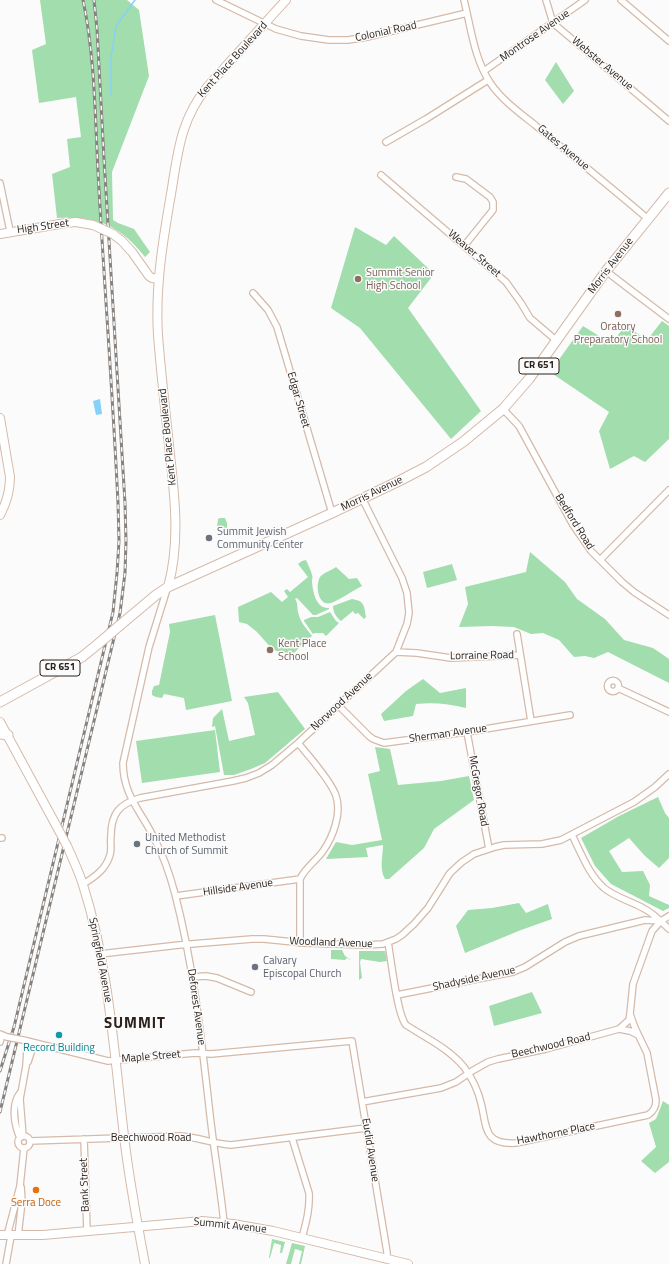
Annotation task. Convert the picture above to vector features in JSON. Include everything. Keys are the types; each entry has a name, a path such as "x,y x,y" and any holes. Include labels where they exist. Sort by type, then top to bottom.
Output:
{"main road":[{"name":"Morris Avenue","path":"0,702 82,657 156,595 168,587 332,513 426,466 453,450 503,409 529,379 606,271 669,193"}],"street":[{"name":"Colonial Road","path":"216,0 264,24 282,31 305,37 329,40 367,38 467,13"},
{"name":"Kent Place Boulevard","path":"132,800 125,782 123,763 149,647 172,574 174,551 175,510 158,332 159,279 165,229 178,149 188,117 207,86 286,0"},
{"name":"Gates Avenue","path":"464,0 476,52 488,80 502,97 648,219"},
{"path":"546,0 553,23"},
{"name":"Montrose Avenue","path":"484,71 585,0"},
{"path":"621,0 669,41"},
{"name":"Webster Avenue","path":"553,23 669,121"},
{"path":"386,142 488,80"},
{"name":"Weaver Street","path":"381,175 506,282 530,318 557,341"},
{"path":"456,177 466,179 490,197 494,206 494,210 464,246"},
{"path":"0,183 10,231"},
{"name":"High Street","path":"0,234 10,231 71,222 93,225 113,234 122,241 149,276 159,279"},
{"path":"606,271 667,318 669,311"},
{"name":"Edgar Street","path":"253,293 268,310 277,327 332,513"},
{"name":"Bedford Road","path":"503,409 519,426 573,525 591,550 622,582 634,592 669,615"},
{"path":"0,418 10,485 8,498 0,515"},
{"path":"600,560 669,490"},
{"name":"Norwood Avenue","path":"132,800 246,778 259,773 272,765 298,743 396,652 407,624 409,613 407,593 402,578 362,498"},
{"path":"517,634 531,721"},
{"name":"Lorraine Road","path":"396,652 417,652 451,658 520,655"},
{"path":"618,688 669,712"},
{"name":"Sherman Avenue","path":"339,706 369,736 384,743 467,732 570,715"},
{"name":"Springfield Avenue","path":"0,722 4,734 67,846 83,884 100,954 110,1013 124,1138 145,1264"},
{"name":"McGregor Road","path":"467,732 488,849"},
{"path":"298,743 328,780 338,802 336,819 329,842 323,852 302,873 300,879 300,943"},
{"name":"Woodland Avenue","path":"100,954 252,939 300,943 366,945 388,942 402,935 419,919 431,904 450,873 474,854 504,845 553,843 572,835 644,796 669,774"},
{"path":"83,884 98,874 105,865 110,855 111,829 114,815 120,808 132,800"},
{"name":"Deforest Avenue","path":"132,800 155,838 167,867 176,896 192,977 224,1223"},
{"path":"572,835 592,874 600,884 609,892 644,908 669,929"},
{"name":"Hillside Avenue","path":"176,896 300,879"},
{"path":"619,1029 629,1020 633,984 652,931 661,921 669,916"},
{"name":"Shadyside Avenue","path":"397,995 513,972 525,967 565,942 579,936 644,920 661,921"},
{"name":"Hawthorne Place","path":"388,942 402,1019 406,1025 445,1049 468,1073 472,1078 479,1096 488,1134 493,1138 506,1143 516,1143 648,1115 653,1112 656,1106 656,1100 647,1053 630,1014"},
{"path":"192,977 206,976 217,978 250,992"},
{"path":"619,1029 630,1031 638,1035"},
{"name":"Beechwood Road","path":"362,1102 441,1088 456,1082 468,1073 488,1062 561,1045 619,1029"},
{"path":"0,1042 3,1035"},
{"name":"Maple Street","path":"3,1035 108,1060 203,1053 211,1054 352,1041"},
{"name":"Euclid Avenue","path":"352,1041 387,1258"},
{"path":"24,1148 19,1145 18,1141 21,1137 20,1093 26,1066 32,1052 29,1042"},
{"name":"Beechwood Road","path":"30,1141 187,1136 213,1143 231,1145 366,1128"},
{"path":"21,1137 28,1138 30,1141 29,1145 24,1148"},
{"path":"292,1138 310,1193 310,1202 302,1238"},
{"name":"Bank Street","path":"84,1139 87,1231"},
{"path":"6,1264 9,1236 20,1186 24,1148"},
{"path":"9,1236 22,1202 20,1186"},
{"name":"Summit Avenue","path":"9,1236 202,1221 273,1231 408,1264"}],"green space":[{"path":"40,0 127,0 139,10 149,76 112,172 113,220 134,229 150,252 145,257 126,237 107,225 84,219 57,218 52,174 70,167 67,139 81,137 76,97 39,103 32,50 46,44"},
{"path":"556,62 574,91 563,104 545,80"},
{"path":"355,227 386,245 394,236 430,270 431,278 408,308 481,411 451,439 360,328 331,308"},
{"path":"662,321 669,326 669,439 645,462 634,456 610,469 599,431 609,412 550,372 583,326 612,344 625,325 647,340"},
{"path":"225,518 227,528 217,528 218,519"},
{"path":"530,552 565,582 577,599 605,619 624,640 653,648 669,659 669,683 608,652 594,658 585,656 574,657 559,640 543,633 531,634 514,627 459,627 468,604 465,587 526,572"},
{"path":"306,560 312,576 314,595 321,606 329,609 313,615 297,598 295,599 300,619 312,636 310,640 307,640 290,657 282,652 273,650 257,632 247,624 239,622 238,607 271,592 282,602 288,597 284,591 287,589 290,592 308,577 298,564"},
{"path":"452,564 457,580 427,588 423,572"},
{"path":"336,567 349,579 357,578 362,586 334,602 323,602 320,599 318,590 320,577"},
{"path":"352,599 362,603 366,617 364,619 358,613 355,614 353,611 341,621 335,614 333,606"},
{"path":"330,612 339,623 326,636 323,633 313,634 304,620 311,617 318,617"},
{"path":"215,615 232,701 186,710 184,698 164,694 162,698 152,695 154,686 159,685 170,632 169,624"},
{"path":"423,679 440,693 466,688 466,708 454,705 429,703 416,704 413,716 384,721 381,714 406,691"},
{"path":"278,692 305,729 265,763 234,775 224,775 215,726 212,727 213,718 222,709 229,741 255,735 248,703 244,697"},
{"path":"215,730 220,772 142,783 136,741"},
{"path":"375,747 390,749 398,785 441,781 469,776 474,800 434,829 424,848 389,879 385,879 382,871 383,845 366,848 368,857 326,859 336,842 352,845 382,840 368,774 380,771"},
{"path":"658,797 665,813 669,818 669,858 659,868 645,856 629,838 609,851 622,872 643,871 650,885 649,896 669,905 669,908 663,911 611,884 595,866 581,838 619,816"},
{"path":"519,903 526,913 548,904 552,919 465,953 456,926 468,910 492,908"},
{"path":"331,950 342,950 345,956 353,961 347,958 345,960 331,959"},
{"path":"359,951 385,951 387,961 380,962 361,959 362,978 359,980"},
{"path":"532,992 542,1013 494,1026 489,1006"},
{"path":"663,1101 669,1105 669,1162 655,1173 641,1161 656,1147 649,1123 656,1119"},
{"path":"272,1239 285,1242 282,1253 280,1253 281,1245 274,1243 269,1258"},
{"path":"292,1243 305,1246 301,1264 299,1264 302,1251 295,1249 291,1264 286,1264"}],"water":[{"path":"100,399 102,414 96,415 93,401"}],"waterway":[{"path":"111,96 111,57 116,26 135,0"}],"railway":[{"path":"0,1071 14,1027 113,612 117,573 119,541 118,503 93,70 83,0"},
{"path":"0,1112 120,613 125,573 125,503 97,29 94,0"}],"place":[{"name":"Summit Senior High School","path":"358,279"},
{"name":"Oratory Preparatory School","path":"618,314"},
{"name":"Summit Jewish Community Center","path":"209,538"},
{"name":"Kent Place School","path":"270,650"},
{"name":"United Methodist Church of Summit","path":"137,844"},
{"name":"Calvary Episcopal Church","path":"255,967"},
{"name":"Record Building","path":"59,1035"},
{"name":"Serra Doce","path":"36,1190"}],"district":[{"name":"SUMMIT","path":"135,1024"}]}
